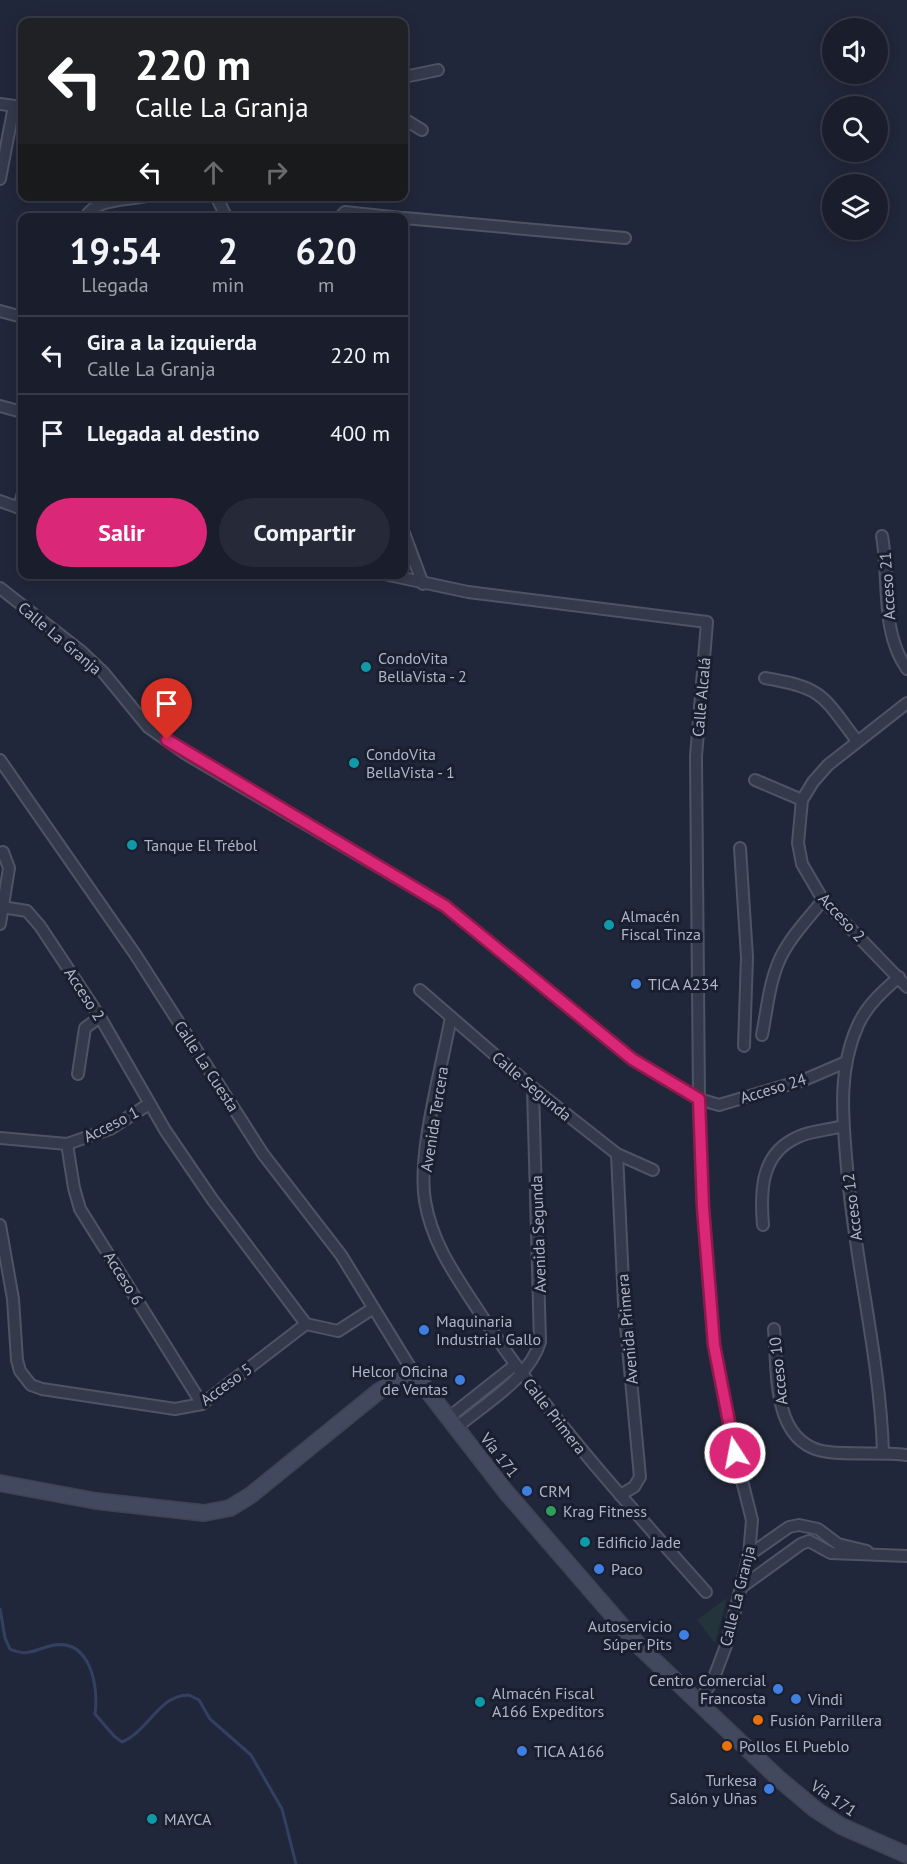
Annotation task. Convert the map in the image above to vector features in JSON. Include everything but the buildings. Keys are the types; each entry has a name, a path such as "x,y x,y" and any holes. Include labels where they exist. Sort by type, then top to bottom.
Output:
{"main road":[{"name":"Vía 171","path":"413,1372 506,1492 641,1648 777,1778 816,1810 841,1826 907,1856"},
{"path":"0,1484 96,1501 172,1510 204,1513 230,1508 251,1495 379,1391 413,1372"}],"street":[{"path":"408,76 438,70"},
{"path":"0,105 18,107 0,179"},
{"path":"408,121 422,130"},
{"path":"88,213 90,209 103,203 116,201"},
{"path":"408,219 625,238"},
{"path":"0,311 18,316"},
{"path":"0,406 18,411"},
{"path":"0,501 18,507"},
{"name":"Acceso 21","path":"882,536 891,635 898,657 907,669"},
{"path":"408,544 423,584"},
{"name":"Calle Alcalá","path":"404,579 468,592 707,622 696,756 699,1099"},
{"name":"Calle La Granja","path":"0,588 82,652 103,672 148,727 186,754 445,906 632,1059 699,1099 703,1208 714,1345 735,1453 752,1520 743,1586 727,1643 713,1680 699,1702"},
{"path":"765,678 808,687 821,695 857,741"},
{"name":"Acceso 2","path":"907,703 828,765 813,782 802,800 798,843 802,864 823,900 907,987"},
{"name":"Calle La Cuesta","path":"0,760 135,954 263,1154 340,1255 413,1372"},
{"path":"755,780 802,800"},
{"path":"740,848 747,957 744,1046"},
{"path":"0,924 9,868 3,852"},
{"path":"762,1035 780,960 823,900"},
{"name":"Acceso 2","path":"2,907 16,907 27,911 35,919 100,1017 149,1104"},
{"name":"Acceso 12","path":"883,1452 882,1405 864,1302 843,1126 846,1062 866,1010 898,977"},
{"name":"Calle Segunda","path":"420,990 533,1088 617,1154 653,1170"},
{"path":"746,1016 766,1016"},
{"path":"78,1074 85,1028 100,1017"},
{"name":"Avenida Tercera","path":"429,1221 424,1198 424,1167 451,1017"},
{"name":"Acceso 24","path":"699,1099 719,1105 804,1080 846,1062"},
{"name":"Avenida Segunda","path":"452,1423 536,1356 542,1327 533,1088"},
{"path":"149,1104 212,1198 306,1324 338,1330 372,1309"},
{"name":"Acceso 1","path":"0,1138 67,1144 110,1129 149,1104"},
{"path":"763,1225 760,1193 766,1171 778,1150 798,1136 843,1126"},
{"name":"Acceso 6","path":"67,1144 80,1209 202,1404"},
{"name":"Avenida Primera","path":"617,1154 624,1304 640,1477 634,1487 620,1495"},
{"name":"Calle Primera","path":"429,1221 441,1253 518,1369 620,1495 706,1592"},
{"name":"Acceso 5","path":"0,1225 13,1299 20,1371 31,1385 175,1408 202,1404 306,1324"},
{"name":"Acceso 10","path":"774,1329 782,1412 787,1427 796,1438 811,1450 830,1453 883,1452 907,1455"},
{"path":"749,1555 789,1527 799,1525 818,1529 838,1544 879,1554"},
{"path":"743,1586 801,1544 809,1541 831,1553 907,1556"}],"shaded area":[{"path":"727,1598 715,1643 697,1620"}],"waterway":[{"path":"0,1609 5,1638 10,1649 26,1653 50,1646 64,1645 74,1648 83,1656 93,1678 95,1714 122,1742 140,1730 169,1701 189,1695 199,1700 210,1719 251,1755 282,1809 296,1864"}],"place":[{"name":"CondoVita BellaVista - 2","path":"366,667"},
{"name":"CondoVita BellaVista - 1","path":"354,763"},
{"name":"Tanque El Trébol","path":"132,845"},
{"name":"Almacén Fiscal Tinza","path":"609,925"},
{"name":"TICA A234","path":"636,984"},
{"name":"Maquinaria Industrial Gallo","path":"424,1330"},
{"name":"Helcor Oficina de Ventas","path":"460,1380"},
{"name":"CRM","path":"527,1491"},
{"name":"Krag Fitness","path":"551,1511"},
{"name":"Edificio Jade","path":"585,1542"},
{"name":"Paco","path":"599,1569"},
{"name":"Autoservicio Súper Pits","path":"684,1635"},
{"name":"Centro Comercial Francosta","path":"778,1689"},
{"name":"Vindi","path":"796,1699"},
{"name":"Almacén Fiscal A166 Expeditors","path":"480,1702"},
{"name":"Fusión Parrillera","path":"758,1720"},
{"name":"Pollos El Pueblo","path":"727,1746"},
{"name":"TICA A166","path":"522,1751"},
{"name":"Turkesa Salón y Uñas","path":"769,1789"},
{"name":"MAYCA","path":"152,1819"}],"route":[{"path":"167,740 186,754 445,906 632,1059 699,1099 703,1208 714,1345 735,1453"}]}
